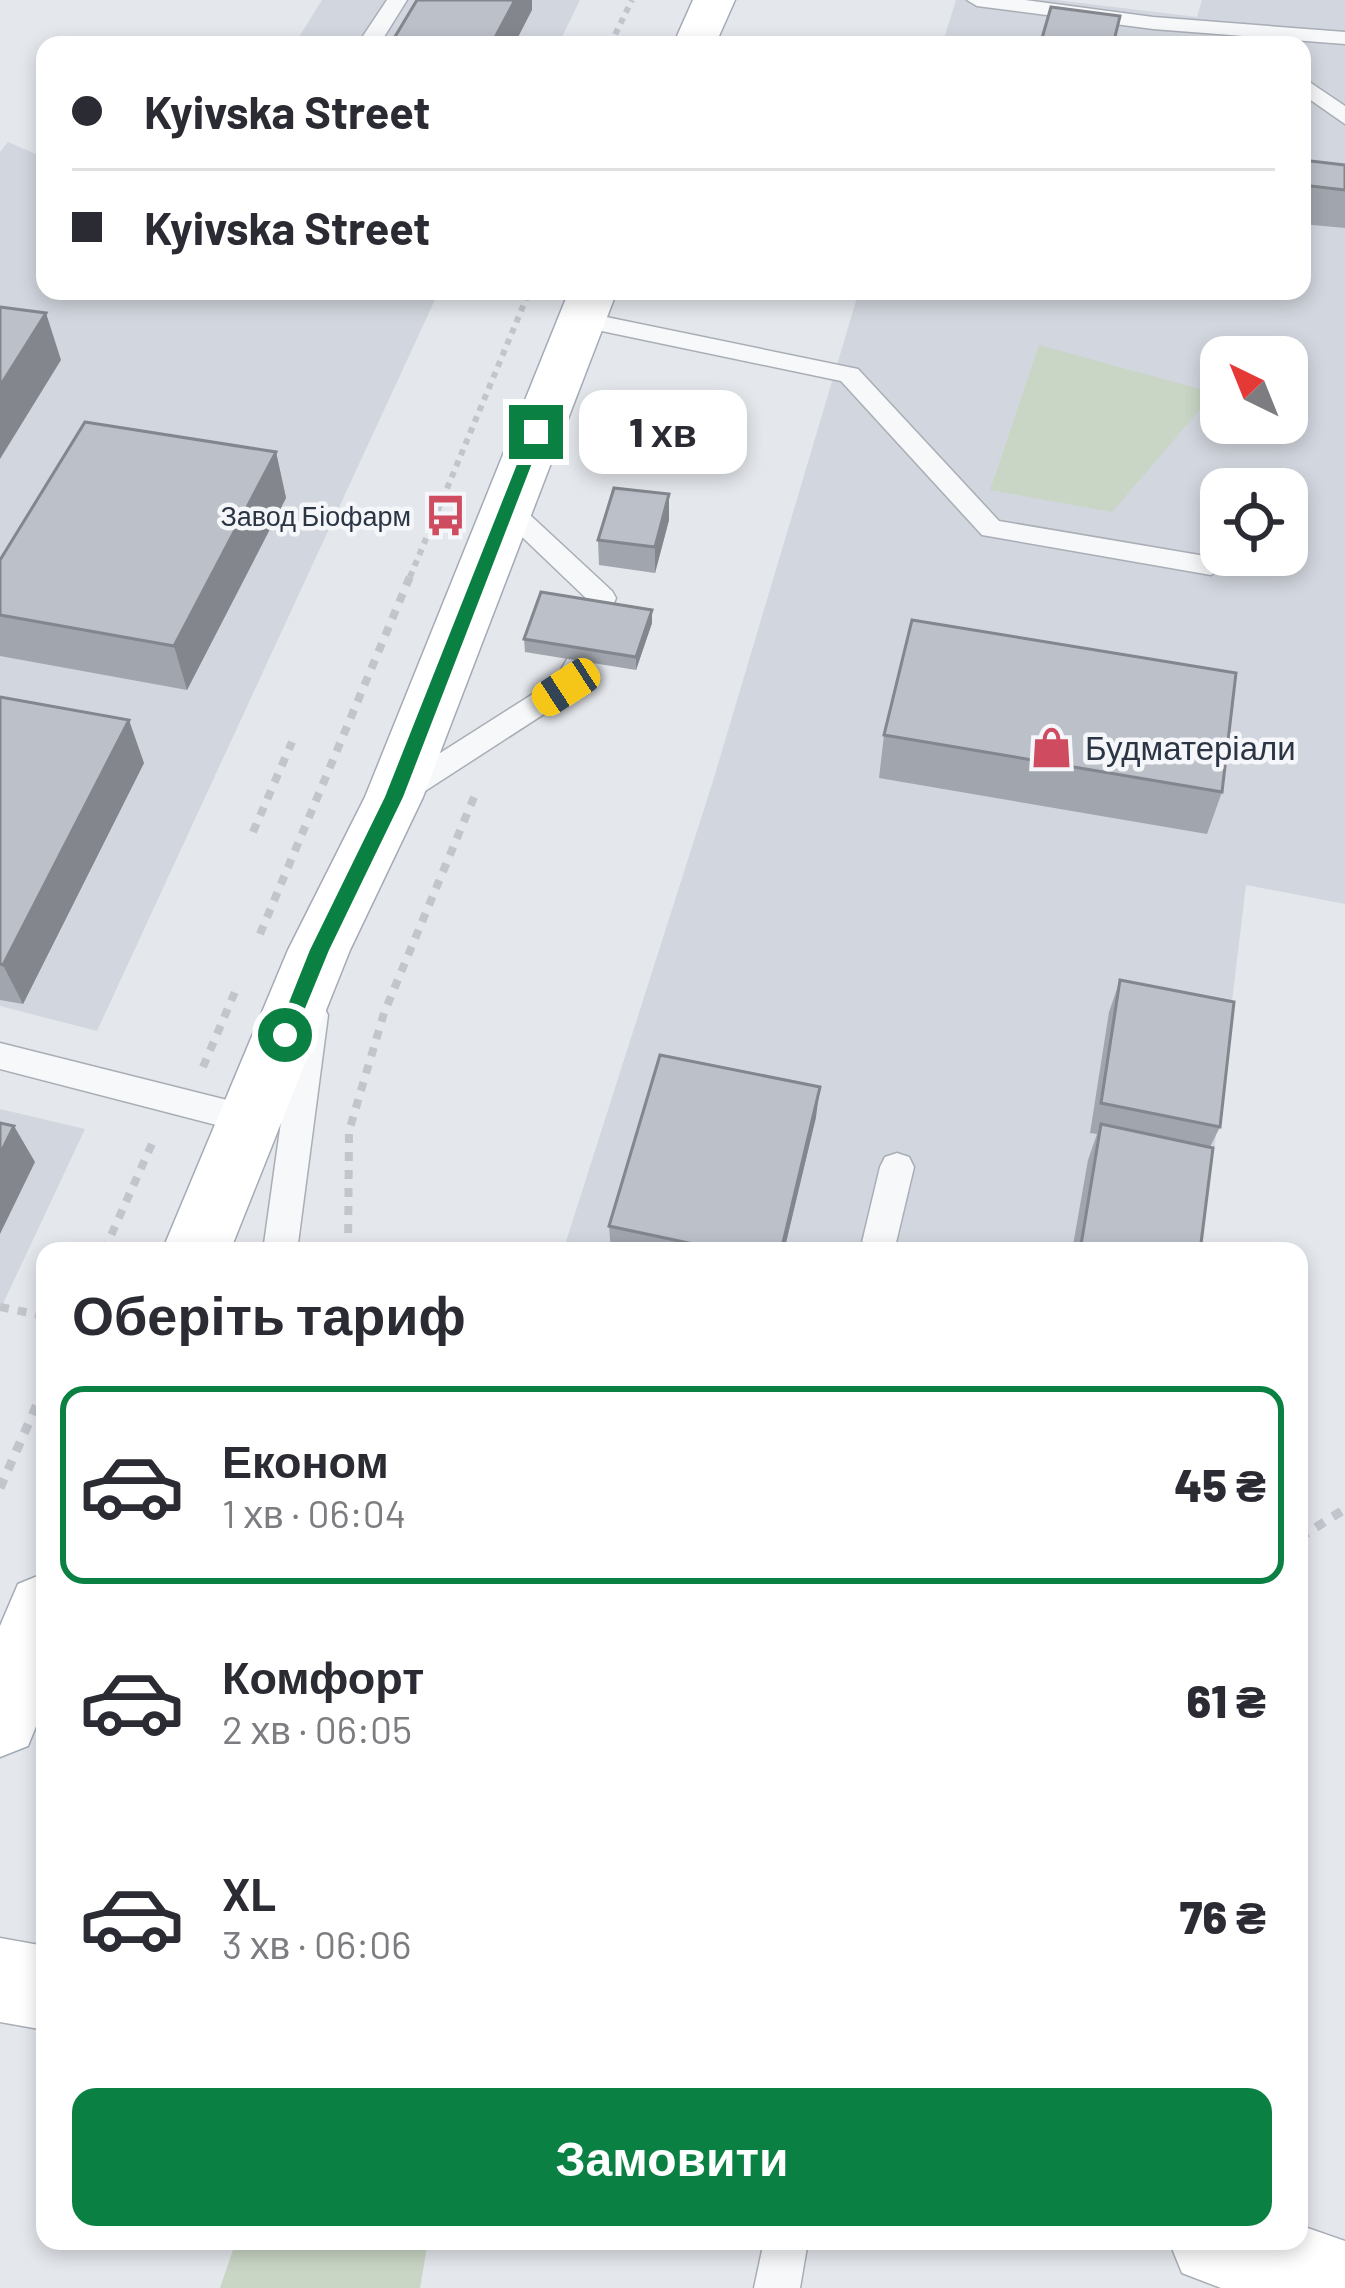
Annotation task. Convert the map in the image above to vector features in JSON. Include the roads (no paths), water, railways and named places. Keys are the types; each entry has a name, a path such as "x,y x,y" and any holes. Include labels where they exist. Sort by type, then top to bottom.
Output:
{"main road":[{"path":"698,36 713,0"},
{"path":"200,1242 320,950 394,797 587,306"},
{"path":"0,1718 36,1632"},
{"path":"0,1980 36,1986"},
{"path":"1241,2250 1345,2285"}],"lane":[{"path":"374,36 397,0"},
{"path":"977,0 1150,34 1246,28 1345,38"},
{"path":"1246,28 1254,36"},
{"path":"1311,90 1345,117"},
{"path":"587,306 849,375 991,529 1200,564"},
{"path":"506,507 602,598 597,614"},
{"path":"394,797 566,687 580,661"},
{"path":"281,1242 320,950"},
{"path":"0,1056 251,1120"},
{"path":"879,1242 897,1167"},
{"path":"777,2288 784,2250"}],"place":[{"name":"Завод Біофарм","path":"445,515"},
{"name":"Будматеріали","path":"1051,747"}]}
